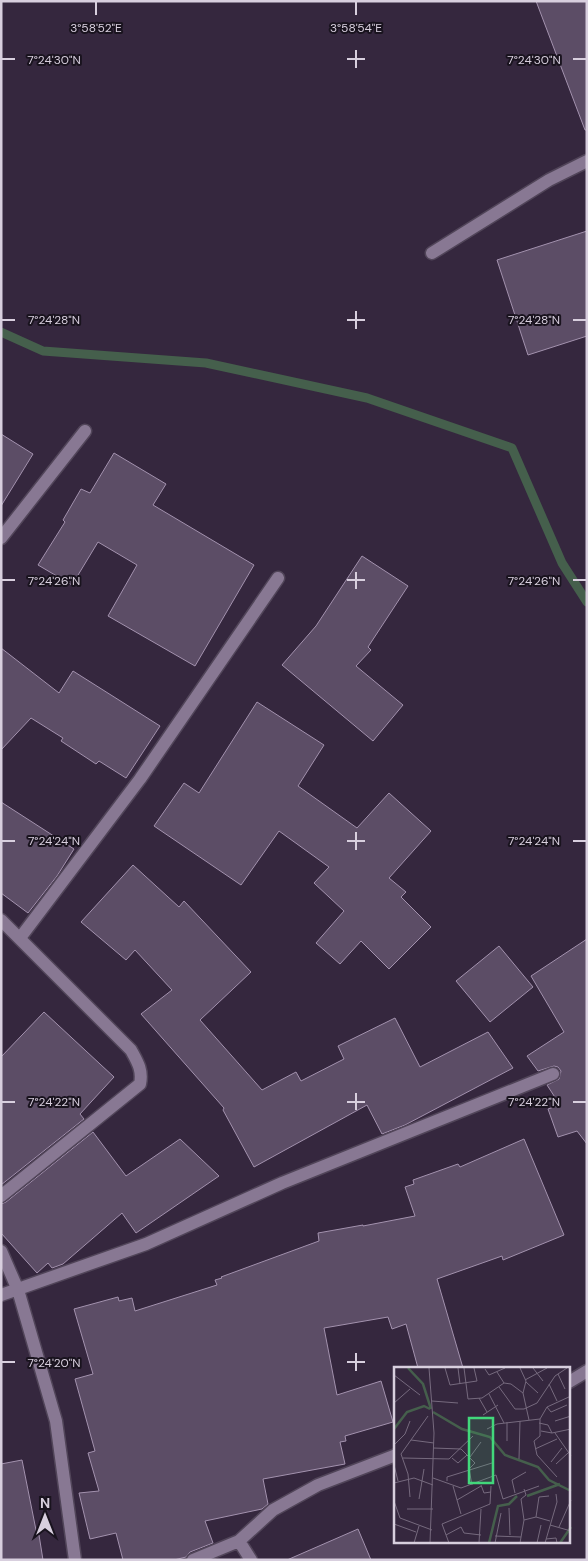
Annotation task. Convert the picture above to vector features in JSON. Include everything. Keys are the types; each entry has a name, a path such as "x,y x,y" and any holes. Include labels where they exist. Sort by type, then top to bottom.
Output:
{"street":[{"path":"432,253 549,180 587,161"},
{"path":"1,538 85,431"},
{"path":"20,938 140,779 278,578"},
{"path":"1,920 131,1050 139,1065 141,1075 140,1084 1,1196"},
{"path":"1,1295 146,1244 282,1183 554,1074"},
{"path":"1,1251 18,1290 56,1421 75,1560"},
{"path":"570,1381 587,1371"},
{"path":"193,1560 239,1541 274,1510 318,1485 394,1456"},
{"path":"239,1541 251,1560"}],"building":[{"path":"536,1 587,1 587,130 585,130"},
{"path":"587,231 587,336 528,355 497,260"},
{"path":"1,434 33,454 1,506"},
{"path":"114,453 166,484 153,505 254,565 195,666 108,616 137,565 98,542 72,585 38,565 65,522 63,520 81,489 90,493"},
{"path":"362,556 408,586 368,647 371,650 356,666 403,705 373,741 282,665 316,626"},
{"path":"1,648 59,693 73,671 160,726 126,778 99,761 96,764 61,741 63,738 31,718 1,750"},
{"path":"257,702 324,745 298,786 357,828 389,793 431,831 389,878 406,892 401,897 431,927 389,969 361,941 340,964 316,943 344,911 314,883 329,867 279,831 241,885 154,826 184,783 199,793"},
{"path":"1,802 74,849 57,876 28,913 1,893"},
{"path":"133,865 179,907 184,901 251,972 200,1020 262,1090 296,1072 301,1081 344,1059 338,1046 395,1018 420,1067 488,1032 513,1068 405,1125 382,1134 367,1105 254,1167 223,1110 224,1108 141,1014 172,990 135,950 126,960 81,922"},
{"path":"587,939 587,1144 577,1131 558,1137 548,1109 560,1105 547,1085 559,1079 561,1071 558,1067 554,1066 538,1071 527,1056 564,1032 531,976"},
{"path":"499,946 533,987 490,1022 456,981"},
{"path":"44,1012 114,1077 80,1114 84,1119 1,1185 1,1057"},
{"path":"93,1132 126,1176 180,1139 219,1176 136,1233 122,1213 63,1264 52,1268 48,1263 37,1273 1,1233 1,1204 6,1202"},
{"path":"524,1139 564,1235 503,1260 502,1256 437,1279 463,1367 418,1367 406,1324 392,1329 388,1317 324,1328 337,1395 381,1381 393,1422 345,1436 346,1441 340,1442 345,1464 263,1479 268,1504 262,1509 205,1521 213,1543 190,1552 186,1557 174,1560 123,1560 116,1533 90,1539 79,1493 99,1491 88,1453 95,1451 75,1379 93,1374 74,1309 118,1297 119,1301 132,1298 135,1311 217,1285 215,1280 221,1277 319,1241 318,1233 415,1216 405,1187 414,1184 413,1180 458,1164 460,1167"},
{"path":"22,1460 43,1560 1,1560 1,1464"},
{"path":"358,1529 371,1560 287,1560"}],"waterway":[{"path":"1,332 43,351 206,363 367,398 512,448 562,563 587,602"}]}
